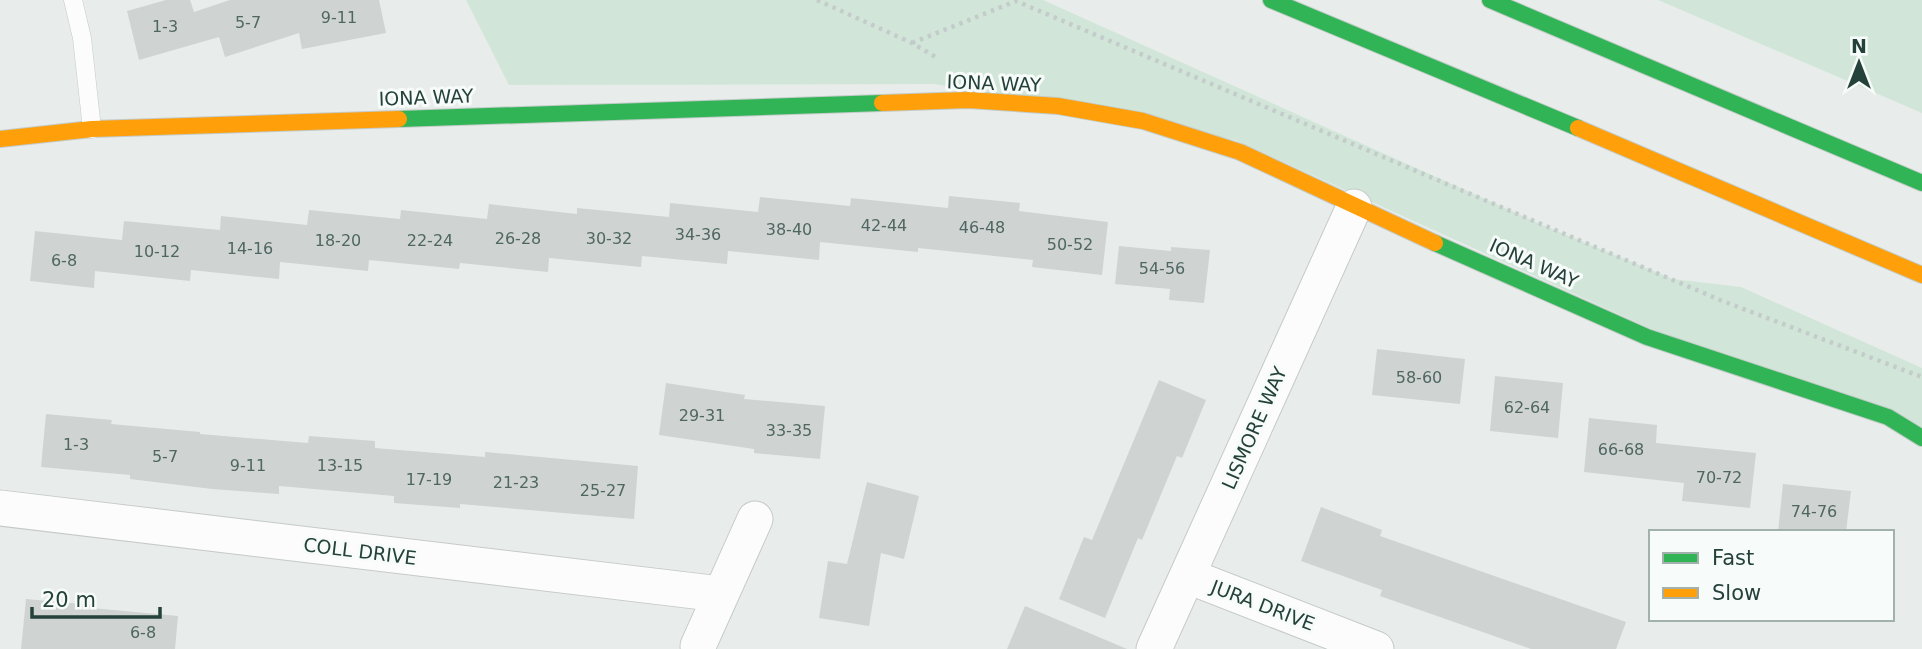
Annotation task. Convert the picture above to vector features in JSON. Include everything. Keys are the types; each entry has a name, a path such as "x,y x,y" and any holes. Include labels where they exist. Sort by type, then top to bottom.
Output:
{"main road":[{"path":"1271,0 1922,275"},
{"path":"1490,0 1922,183"},
{"name":"IONA WAY","path":"0,139 92,130 968,100 1058,106 1143,121 1240,152 1647,337 1888,417 1922,438"}],"street":[{"name":"LISMORE WAY","path":"1154,649 1354,206"},
{"name":"COLL DRIVE","path":"0,508 720,594"},
{"path":"698,646 755,519"},
{"name":"JURA DRIVE","path":"1188,576 1376,649"}],"lane":[{"path":"73,0 82,38 92,130"}],"path":[{"path":"817,0 912,43 949,64 960,74 968,100"},
{"path":"912,43 1016,1 1720,300 1922,377"}],"green space":[{"path":"466,0 1043,0 1545,226 1673,279 1741,287 1922,368 1922,430 1654,330 1235,140 935,84 509,85"},
{"path":"1658,0 1922,0 1922,113"}],"building":[{"path":"166,0 190,0 194,12 230,0 379,0 386,33 302,49 299,33 225,57 219,37 139,60 127,11"},
{"path":"949,196 1020,203 1019,211 1108,222 1102,275 1032,267 1033,260 918,248 918,252 820,242 819,260 728,251 727,264 642,256 641,267 549,258 548,272 460,263 459,269 369,260 368,271 280,262 279,279 191,270 190,281 95,271 94,288 30,281 35,231 122,240 124,221 220,230 221,216 307,225 309,210 400,219 401,210 487,219 489,204 577,214 577,208 669,217 670,203 758,212 760,197 850,206 851,198 948,208"},
{"path":"1119,246 1171,251 1171,247 1210,250 1204,303 1169,300 1170,289 1115,284"},
{"path":"1377,349 1465,359 1460,404 1372,395"},
{"path":"1495,376 1563,383 1558,438 1490,431"},
{"path":"1159,380 1206,400 1182,458 1177,456 1142,540 1138,538 1105,618 1059,599 1084,537 1092,540"},
{"path":"666,383 745,395 744,399 825,406 820,459 754,453 754,449 659,435"},
{"path":"46,414 112,420 111,424 200,434 308,443 309,436 375,441 375,448 485,457 485,452 638,466 634,519 460,504 460,508 394,503 394,496 279,486 279,494 212,489 130,479 130,475 41,467"},
{"path":"1589,418 1657,425 1656,443 1756,453 1750,508 1682,501 1684,483 1584,472"},
{"path":"867,482 919,496 904,559 881,553 869,626 819,618 828,561 847,564"},
{"path":"1783,484 1851,491 1846,530 1778,530"},
{"path":"1321,507 1382,530 1380,536 1626,622 1616,649 1531,649 1380,596 1382,590 1301,561"},
{"path":"26,599 178,616 175,649 21,649"},
{"path":"1025,606 1127,649 1007,649"}],"traffic: fast":[{"path":"1271,0 1578,128"},
{"path":"1490,0 1922,183"},
{"path":"399,119 882,103"},
{"path":"1435,243 1647,337 1888,417 1922,438"}],"traffic: slow":[{"path":"882,103 968,100 1058,106 1143,121 1240,152 1435,243"},
{"path":"0,139 92,129 399,119"},
{"path":"1578,128 1922,275"}]}
